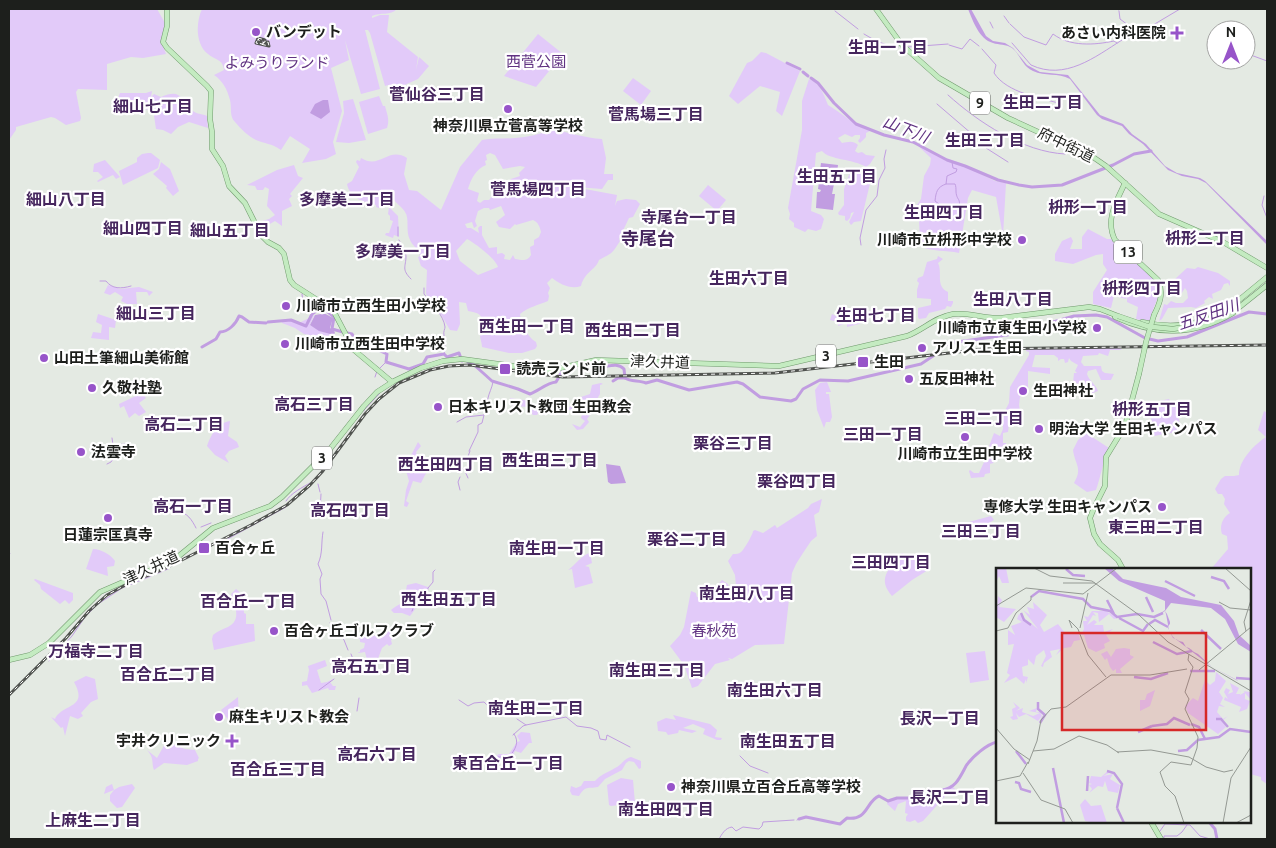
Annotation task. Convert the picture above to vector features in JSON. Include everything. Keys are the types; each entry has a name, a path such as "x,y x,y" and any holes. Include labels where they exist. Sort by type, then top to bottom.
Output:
{"main road":[{"path":"167,9 167,26 163,42 211,91 210,146 223,166 228,186 245,203 264,239 279,248 284,254 290,280 294,285 333,310 350,345 359,356 392,382"},
{"name":"府中街道","path":"876,9 902,45 939,78 1008,118 1083,151 1107,167 1163,217 1223,242 1267,268"},
{"name":"13","path":"1122,568 1118,560 1100,544 1094,534 1090,518 1105,486 1106,457 1125,426 1152,327 1163,295 1159,280 1121,243 1113,232 1112,218 1125,183"},
{"name":"3","path":"1212,320 1267,278"},
{"name":"3","path":"1083,309 1105,313 1135,323 1157,326 1177,328 1206,325 1233,313 1267,285"},
{"name":"3","path":"1089,307 1106,309 1135,323"},
{"name":"津久井道","path":"9,660 30,655 49,643 100,592 174,560 213,528 270,506 282,498 330,449 370,399 392,382 443,361 461,359 544,370 596,360 779,366 907,336 936,320 953,314 1001,318 1089,307 1152,327"},
{"name":"津久井道","path":"1049,311 1083,309 1106,311"},
{"name":"3","path":"1177,328 1224,312"},
{"name":"3","path":"1152,327 1173,329 1195,325 1233,313"},
{"path":"1152,823 1161,839"}],"green space":[{"path":"9,9 157,9 165,23 162,44 166,54 143,58 131,57 107,64 107,90 78,89 76,92 80,121 66,125 51,117 16,127 9,140"},
{"name":"よみうりランド","path":"202,9 397,9 372,16 372,18 380,15 389,15 387,32 418,57 416,70 419,57 429,66 418,79 389,92 388,85 385,86 370,33 368,30 365,30 380,89 361,94 345,40 349,60 331,68 342,111 333,142 336,154 326,159 302,163 310,149 290,136 281,150 253,139 233,120 228,92 214,75 224,70 223,66 204,50 199,39 198,26"},
{"name":"西菅公園","path":"538,34 563,54 536,87 504,76"},
{"path":"761,52 800,71 782,116 776,111 780,92 760,86 738,104 729,96 747,63 752,61"},
{"path":"633,78 651,91 641,105 623,91"},
{"path":"809,79 819,86 828,105 854,123 870,131 866,133 866,137 860,143 858,141 860,135 852,137 845,134 838,138 842,143 854,142 858,145 855,151 858,153 862,152 866,155 875,156 866,167 855,162 830,156 822,151 816,153 811,211 821,215 824,219 821,229 816,231 808,229 805,232 794,227 794,223 789,219 788,208 802,130 802,101"},
{"path":"152,91 151,97 154,94 161,97 177,94 193,111 207,116 208,128 189,122 178,127 171,134 156,129 153,109 138,110 125,107 125,101 116,103 120,93 146,93"},
{"path":"379,96 383,106 385,106 388,125 387,128 368,134 359,102"},
{"path":"353,99 366,140 349,143 336,142 344,113 343,101"},
{"path":"552,130 602,139 606,158 604,174 613,174 613,180 608,180 602,189 577,187 583,190 617,195 615,206 617,201 626,199 636,200 640,204 633,217 629,218 619,239 620,241 615,248 599,260 585,277 581,286 570,287 552,278 547,283 550,288 548,301 520,314 525,329 536,342 537,346 535,349 522,353 509,353 482,347 480,335 481,316 468,311 466,303 459,302 460,324 457,331 450,330 426,294 427,270 421,266 418,257 420,256 419,253 410,240 407,218 403,209 394,200 390,202 391,209 398,216 399,237 394,235 393,238 385,235 389,233 393,221 390,220 388,214 389,207 381,206 379,208 376,205 358,199 351,193 347,184 352,181 359,167 356,162 357,160 360,161 361,158 374,161 400,155 407,158 404,174 409,190 417,191 441,210 460,167 482,140 520,138","holes":["490,153 495,155 503,169 525,167 519,173 520,176 511,179 495,195 493,190 493,195 489,200 484,200 480,203 477,201 479,193 468,189 474,175 486,165 486,155","501,206 505,215 496,222 499,227 510,229 515,224 533,220 537,223 541,232 539,237 534,240 534,245 530,247 531,255 528,259 515,259 513,255 510,260 504,259 505,255 502,253 497,254 497,247 489,248 482,235 482,226 478,228 479,233 471,228 467,228 465,224 472,222 474,228 477,226 475,221 478,211 484,208 489,208 490,210","467,239 489,256 498,267 478,275 460,261 456,251"]},
{"path":"916,144 947,161 965,166 995,181 1006,183 1003,236 996,197 972,190 968,198 959,253 920,246 919,218 915,208 921,199 924,176 930,165 931,158"},
{"path":"151,153 160,160 158,168 123,185 119,171 137,162 137,158 142,154"},
{"path":"105,160 120,177 116,179 113,175 98,182 103,177 98,172 93,172 94,164"},
{"path":"161,162 170,169 179,191 173,196 166,188 167,186 153,174 159,169"},
{"path":"294,165 298,176 303,178 290,194 292,196 289,199 292,206 282,211 282,226 275,221 268,225 262,221 275,215 267,206 269,189 265,187 263,190 257,190 255,186 247,185 277,170"},
{"path":"853,169 873,171 861,221 854,222 851,225 849,222 854,212 851,213 847,221 845,216 838,213 844,205 844,189"},
{"path":"708,185 726,200 717,211 699,196"},
{"path":"1088,229 1107,239 1111,239 1153,277 1158,286 1158,297 1149,322 1136,319 1138,307 1127,302 1127,297 1126,299 1114,296 1111,308 1093,304 1093,292 1107,270 1103,264 1103,254 1073,264 1055,261 1055,254 1062,241 1071,237 1073,241 1070,249 1082,249 1082,237"},
{"path":"938,256 943,259 938,263 940,283 948,292 948,301 953,301 953,303 951,307 947,306 945,309 929,313 926,318 919,319 918,308 931,305 931,299 917,298 919,283 917,281 918,278 923,276 927,262 937,259"},
{"path":"1198,267 1218,273 1230,281 1230,286 1228,283 1224,284 1221,290 1212,294 1213,299 1209,297 1204,301 1205,303 1196,308 1168,308 1159,321 1164,304 1167,305 1171,301 1183,303 1188,298 1185,288 1179,297 1174,296 1175,293 1171,292 1168,296 1166,295 1166,289 1171,279 1174,280 1187,268 1195,269"},
{"path":"108,285 120,289 139,287 153,292 149,296 147,292 136,292 137,304 127,304 121,301 123,297 115,292 110,295 104,293"},
{"path":"857,306 860,318 860,310 867,309 868,320 847,327 847,324 850,322 838,326 839,322 830,320 832,314 836,316 842,315 843,317 854,312"},
{"path":"98,314 116,320 115,328 109,327 109,340 91,338 93,332 101,333 102,325 96,322"},
{"path":"311,314 314,315 310,325 323,332 332,334 332,339 304,334 282,323 282,321 290,320 299,323 309,318"},
{"path":"1119,348 1122,350 1110,350 1108,356 1099,353 1098,355 1083,356 1081,362 1084,366 1101,366 1102,371 1105,373 1114,374 1111,380 1101,380 1096,369 1088,371 1088,376 1098,391 1093,393 1093,396 1080,395 1081,385 1085,385 1085,381 1083,380 1082,384 1073,383 1074,373 1077,373 1075,371 1078,365 1069,358 1068,362 1065,363 1064,359 1058,361 1058,358 1054,355 1035,355 1032,367 1050,368 1050,374 1028,371 1028,392 1020,397 1020,411 1017,412 1017,419 1013,419 1012,424 1009,424 1008,432 1003,433 1003,443 1006,443 1007,448 995,462 990,464 990,473 985,474 984,477 971,478 970,470 974,473 979,473 985,460 992,452 998,451 997,449 993,451 988,449 994,433 1000,436 1003,429 1003,423 999,422 1009,403 1010,387 1029,355 1026,349"},
{"path":"827,382 831,392 826,392 826,394 829,394 832,417 830,422 826,422 824,428 817,410 815,390 820,383"},
{"path":"603,384 600,385 600,394 593,406 595,408 587,419 589,422 583,429 577,430 572,424 580,427 585,421 581,418 583,411 576,407 570,410 565,409 572,406 575,399 590,394 592,385"},
{"path":"142,393 146,398 139,403 146,412 139,416 135,413 129,418 124,406 120,408 119,404"},
{"path":"510,398 530,401 531,408 537,410 557,399 560,399 563,406 559,404 552,405 547,410 546,415 543,415 540,410 537,415 533,415 526,407 510,405"},
{"path":"1169,399 1176,406 1180,424 1176,432 1154,436 1149,406 1154,402"},
{"path":"1264,411 1267,413 1267,784 1261,780 1261,777 1251,774 1251,568 1212,568 1228,549 1227,536 1222,534 1221,525 1230,513 1224,504 1225,499 1222,494 1218,494 1215,489 1225,476 1239,475 1244,458 1266,437 1258,430"},
{"path":"230,421 228,436 237,442 239,447 229,451 225,456 229,463 215,455 207,446 218,427"},
{"path":"1086,433 1109,448 1096,490 1087,492 1074,483 1078,470 1073,450 1078,440"},
{"path":"418,442 421,446 416,452 418,459 414,469 422,467 432,458 436,461 421,483 413,481 406,501 409,503 407,507 404,506 409,481 405,467"},
{"name":"春秋苑","path":"822,499 819,512 814,515 817,536 811,541 792,573 784,644 755,645 732,659 728,658 730,660 715,664 698,686 692,688 684,665 670,646 680,635 684,627 691,591 696,593 697,597 711,599 712,591 722,580 728,584 730,593 738,590 735,575 728,561 733,554 738,554 742,551 753,531 763,533 775,525 777,528 808,508 811,504"},
{"path":"991,516 994,520 959,540 958,525"},
{"path":"93,549 105,553 115,561 114,566 107,567 108,576 86,569"},
{"path":"590,553 592,563 585,566 589,567 593,583 575,588 572,569 568,570"},
{"path":"902,553 914,559 925,559 928,570 892,596 885,584 886,573"},
{"path":"35,579 73,593 73,600 69,604 65,600 60,604 41,589"},
{"path":"416,583 428,587 426,597 417,602 416,608 410,616 394,613 391,610 397,605 417,598 418,594 406,590 407,585"},
{"path":"236,589 243,595 246,624 254,624 255,641 214,650 213,635 235,621 236,612 231,594"},
{"path":"396,626 398,629 392,635 394,637 391,640 392,644 389,646 387,644 382,648 376,664 373,666 368,664 365,652 358,652 364,648 365,643 360,642 358,638 382,635"},
{"path":"985,651 989,680 970,683 966,653"},
{"path":"325,660 327,666 317,670 321,683 333,679 330,682 333,686 336,686 335,690 329,690 328,688 312,693 307,685 302,686 302,682 307,681 308,666"},
{"path":"86,676 95,679 98,699 91,702 81,713 83,716 78,719 70,716 65,736 63,727 61,728 51,717 55,719 63,710 77,701 78,691 74,682"},
{"path":"238,697 239,722 229,721 221,710"},
{"path":"673,715 710,724 717,730 715,737 722,738 717,740 703,734 705,729 693,724 683,728 697,731 692,733 679,730 678,733 668,735 666,732 658,731 657,722 666,718 676,720"},
{"path":"521,732 530,733 532,743 529,743 521,753 515,751 512,758 501,758 494,761 493,758 499,754 509,754 517,742 520,741 517,736"},
{"path":"166,742 185,749 195,750 199,758 198,761 187,765 164,763 154,770 152,758 147,750 157,758"},
{"path":"631,757 641,761 641,768 639,769 634,762 629,761 622,770 605,779 598,787 585,789 579,796 572,795 570,791 571,786 576,788 581,786 584,781 595,781"},
{"path":"621,778 633,780 635,803 611,806 609,805 607,785"},
{"path":"112,784 114,790 104,794 106,787"},
{"path":"132,784 135,788 122,807 117,808 110,801 110,795 114,790"},
{"path":"951,785 956,790 948,793 923,821 918,823 915,820 906,821 908,814 905,813 906,801 898,804 895,811 887,804 888,800 910,797 916,802 918,799 936,797 941,790"}],"shaded area":[{"path":"968,9 971,9 986,36 993,41 1005,43 1013,48 1027,65 1040,72 1068,75 1100,115 1123,124 1132,134 1146,144 1165,166 1177,173 1200,178 1205,181 1267,241 1267,245 1206,183 1168,170 1143,144 1129,134 1122,126 1102,119 1097,115 1070,79 1033,71 1026,66 1012,48 993,43 984,38 977,29"},
{"path":"328,100 330,112 321,119 310,113 315,104"},
{"path":"821,163 838,165 832,194 835,194 833,210 816,208 817,192 821,190 818,189 819,182 822,182 822,179 819,179"},
{"path":"322,312 333,318 330,328 335,332 334,335 319,331 310,325 315,315"},
{"path":"606,464 620,466 626,483 611,484 608,482"}],"waterway":[{"path":"1148,28 1180,9"},
{"path":"835,11 858,29"},
{"path":"1119,11 1120,19 1140,34"},
{"path":"1004,16 1009,23"},
{"path":"990,22 993,28"},
{"path":"1010,24 1024,37 1046,45 1053,34 1075,43 1091,44 1114,41 1117,43"},
{"path":"864,34 890,46"},
{"path":"1012,43 1031,65 1056,70 1068,69 1079,65 1122,40 1129,38"},
{"path":"949,45 962,49 970,39 979,46"},
{"path":"908,47 948,44"},
{"path":"892,46 898,47"},
{"path":"982,49 996,65 994,73 1007,85 1025,94 1062,104"},
{"path":"1256,57 1267,61"},
{"name":"山下川","path":"787,63 800,69"},
{"name":"山下川","path":"803,72 808,76"},
{"name":"山下川","path":"811,78 818,83 834,103 856,124 884,135 913,142 947,160 998,180 1019,185 1032,187 1062,185 1113,165 1134,154 1151,151"},
{"path":"948,95 987,125 1017,142 1033,148 1065,154"},
{"path":"937,104 986,148 1008,162"},
{"path":"861,245 860,238 866,210 877,196 879,180 885,168 886,150"},
{"path":"952,162 953,168 957,169 956,172 947,176 946,184 955,184 959,202 958,212"},
{"path":"939,220 939,204 935,201 936,195 939,188 946,184"},
{"path":"1264,196 1262,205 1267,218"},
{"path":"1267,222 1267,232"},
{"path":"398,227 398,236"},
{"path":"399,240 406,254 405,270 411,279"},
{"path":"100,281 106,281 111,286 117,288 131,286"},
{"path":"424,288 424,294 437,309 444,323 444,354"},
{"path":"302,294 303,302 313,313"},
{"name":"五反田川","path":"268,322 291,320 306,326 312,314 322,307 334,317 332,329 343,332"},
{"name":"五反田川","path":"588,363 600,367 612,365 621,367 624,369 625,378 632,381 646,383 657,380 689,390 737,382 743,384 760,397 791,401 796,399 803,389 820,380 848,381 921,364 933,356 939,348 950,343 1007,335 1074,316 1096,315 1107,317 1145,338 1158,341 1187,337 1249,312 1267,314"},
{"name":"五反田川","path":"202,347 216,339 220,332 226,331 231,327 239,316 249,322 266,323"},
{"name":"五反田川","path":"347,333 352,334 356,341 364,341 369,346 387,354 386,362 409,369 423,364 427,357 444,354 447,357 459,353 462,361"},
{"path":"380,368 386,362"},
{"name":"五反田川","path":"468,362 472,363 492,381 530,394 556,382 563,370 568,368"},
{"path":"375,377 377,371"},
{"path":"613,381 618,378 625,378"},
{"path":"457,422 466,417 484,415 493,382"},
{"path":"364,411 380,393"},
{"path":"469,451 478,432 478,425 482,423 484,415"},
{"path":"112,438 113,445 126,444"},
{"path":"107,464 128,444"},
{"path":"467,459 470,451"},
{"path":"459,473 461,468 464,469 468,478"},
{"path":"460,477 458,482 460,490"},
{"path":"286,501 294,493 310,483"},
{"path":"318,484 320,492"},
{"path":"320,512 321,494"},
{"path":"222,542 286,507"},
{"path":"178,512 187,515 196,528"},
{"path":"201,527 211,523"},
{"path":"323,532 318,564 322,574 320,579 321,594 326,601 331,620"},
{"path":"49,661 98,604 122,588 168,569"},
{"path":"412,611 417,600 427,594 428,588 433,582 433,572 435,570"},
{"path":"330,623 344,640 348,650"},
{"path":"351,654 355,670"},
{"path":"319,690 334,679"},
{"path":"357,711 359,698"},
{"path":"459,700 468,706 484,702 493,711 502,712"},
{"path":"517,719 526,725 566,717 577,726 598,731 600,739 606,740 607,735 630,747"},
{"path":"513,735 526,725"},
{"path":"495,761 498,757 509,757 513,752 517,743 514,734"},
{"path":"799,819 806,817 840,824 847,818 859,817 871,802 879,796 888,801 897,798 931,801 939,797 942,790 954,784 976,755 984,748 996,742"},
{"path":"740,756 750,766 768,773"},
{"path":"719,839 727,829 732,827 736,831 743,827 759,829 763,822 794,820"},
{"path":"1210,823 1215,829 1217,839"},
{"path":"1160,831 1165,824 1190,825 1200,836 1210,839"},
{"path":"1164,838 1164,836 1177,836 1187,825"}],"railway":[{"path":"258,38 265,40 262,43 258,39 258,43 262,44 268,42 269,46 256,43 258,38"},
{"path":"9,695 66,638 89,611 107,595 131,582 166,568 287,505 322,472 365,414 379,399 399,383 430,370 449,366 470,365 563,377 775,373 984,349 1267,345"}],"place":[{"name":"バンデット","path":"256,32"},
{"name":"あさい内科医院","path":"1177,33"},
{"name":"神奈川県立菅高等学校","path":"508,109"},
{"name":"川崎市立枡形中学校","path":"1022,240"},
{"name":"川崎市立西生田小学校","path":"286,306"},
{"name":"川崎市立東生田小学校","path":"1097,328"},
{"name":"川崎市立西生田中学校","path":"285,344"},
{"name":"アリスエ生田","path":"922,348"},
{"name":"山田土筆細山美術館","path":"44,358"},
{"name":"生田","path":"863,362"},
{"name":"読売ランド前","path":"505,369"},
{"name":"五反田神社","path":"909,379"},
{"name":"久敬社塾","path":"92,388"},
{"name":"生田神社","path":"1023,391"},
{"name":"日本キリスト教団 生田教会","path":"438,407"},
{"name":"明治大学 生田キャンパス","path":"1039,429"},
{"name":"川崎市立生田中学校","path":"965,437"},
{"name":"法雲寺","path":"81,452"},
{"name":"専修大学 生田キャンパス","path":"1162,507"},
{"name":"日蓮宗匡真寺","path":"108,518"},
{"name":"百合ヶ丘","path":"204,548"},
{"name":"百合ヶ丘ゴルフクラブ","path":"274,631"},
{"name":"麻生キリスト教会","path":"219,717"},
{"name":"宇井クリニック","path":"232,741"},
{"name":"神奈川県立百合丘高等学校","path":"671,787"}],"district":[{"name":"生田一丁目","path":"888,47"},
{"name":"菅仙谷三丁目","path":"437,94"},
{"name":"生田二丁目","path":"1043,102"},
{"name":"細山七丁目","path":"153,106"},
{"name":"菅馬場三丁目","path":"656,114"},
{"name":"生田三丁目","path":"985,140"},
{"name":"生田五丁目","path":"837,176"},
{"name":"菅馬場四丁目","path":"538,189"},
{"name":"細山八丁目","path":"66,199"},
{"name":"多摩美二丁目","path":"347,199"},
{"name":"枡形一丁目","path":"1088,207"},
{"name":"生田四丁目","path":"944,212"},
{"name":"寺尾台一丁目","path":"689,217"},
{"name":"細山四丁目","path":"143,228"},
{"name":"細山五丁目","path":"230,230"},
{"name":"枡形二丁目","path":"1205,238"},
{"name":"寺尾台","path":"648,239"},
{"name":"多摩美一丁目","path":"403,251"},
{"name":"生田六丁目","path":"749,278"},
{"name":"枡形四丁目","path":"1142,288"},
{"name":"生田八丁目","path":"1013,299"},
{"name":"細山三丁目","path":"156,313"},
{"name":"生田七丁目","path":"876,315"},
{"name":"西生田一丁目","path":"527,326"},
{"name":"西生田二丁目","path":"633,330"},
{"name":"高石三丁目","path":"314,404"},
{"name":"枡形五丁目","path":"1152,409"},
{"name":"三田二丁目","path":"984,418"},
{"name":"高石二丁目","path":"184,424"},
{"name":"三田一丁目","path":"883,434"},
{"name":"栗谷三丁目","path":"733,443"},
{"name":"西生田三丁目","path":"550,460"},
{"name":"西生田四丁目","path":"446,464"},
{"name":"栗谷四丁目","path":"797,481"},
{"name":"高石一丁目","path":"193,506"},
{"name":"高石四丁目","path":"350,510"},
{"name":"東三田二丁目","path":"1156,527"},
{"name":"三田三丁目","path":"981,531"},
{"name":"栗谷二丁目","path":"687,539"},
{"name":"南生田一丁目","path":"557,548"},
{"name":"三田四丁目","path":"891,562"},
{"name":"南生田八丁目","path":"747,593"},
{"name":"西生田五丁目","path":"449,599"},
{"name":"百合丘一丁目","path":"248,601"},
{"name":"万福寺二丁目","path":"96,651"},
{"name":"高石五丁目","path":"371,666"},
{"name":"南生田三丁目","path":"657,670"},
{"name":"百合丘二丁目","path":"168,674"},
{"name":"南生田六丁目","path":"775,690"},
{"name":"南生田二丁目","path":"536,708"},
{"name":"長沢一丁目","path":"940,718"},
{"name":"南生田五丁目","path":"788,741"},
{"name":"高石六丁目","path":"377,754"},
{"name":"東百合丘一丁目","path":"508,763"},
{"name":"百合丘三丁目","path":"278,769"},
{"name":"長沢二丁目","path":"950,797"},
{"name":"南生田四丁目","path":"666,809"},
{"name":"上麻生二丁目","path":"93,820"}]}
